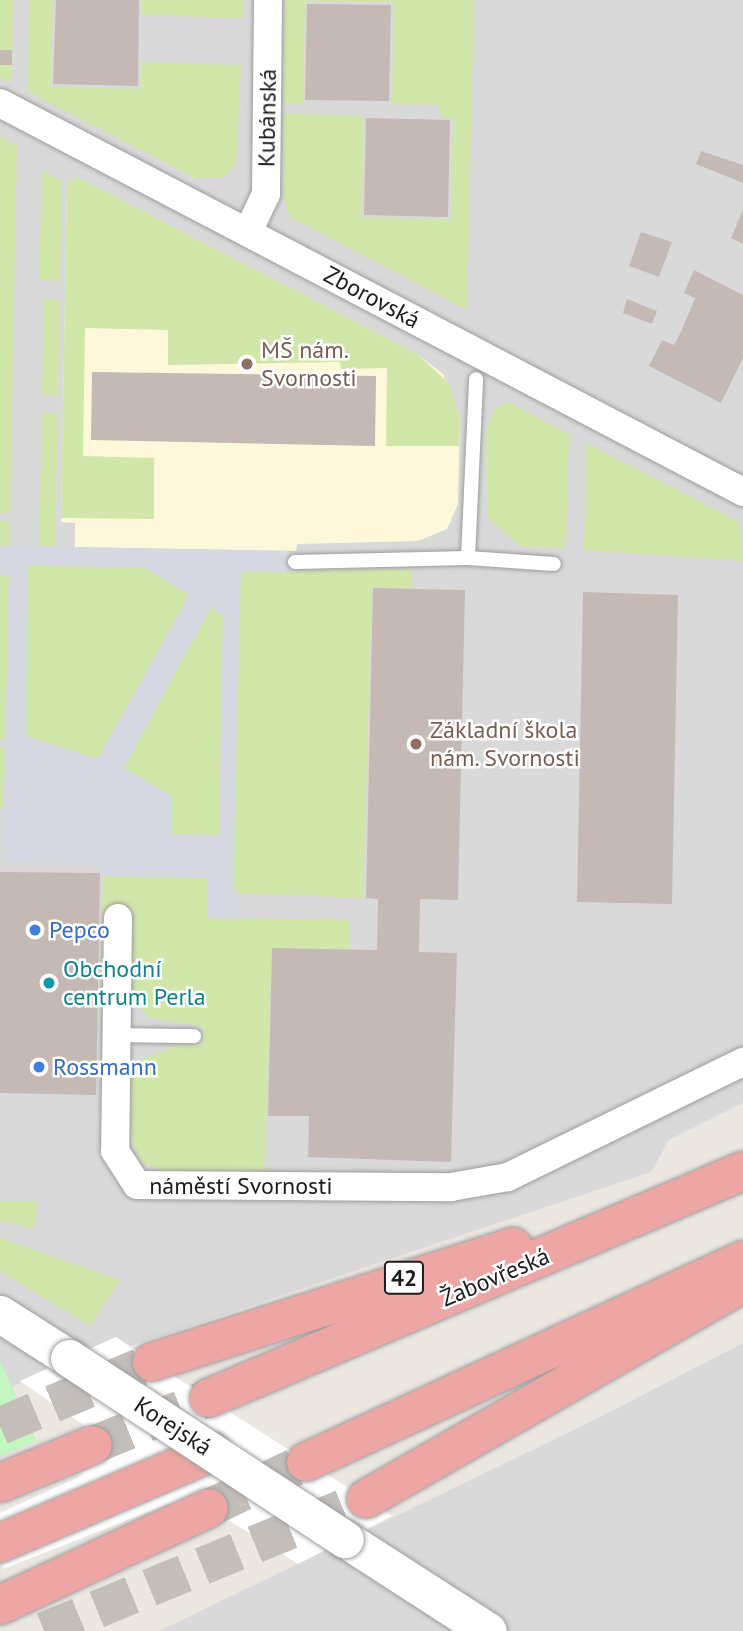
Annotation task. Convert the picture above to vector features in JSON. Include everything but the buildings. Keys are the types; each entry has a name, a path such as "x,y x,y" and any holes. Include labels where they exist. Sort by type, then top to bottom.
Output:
{"highway":[{"name":"Žabovřeská","path":"209,1398 743,1171"},
{"name":"42","path":"152,1362 428,1270 660,1207"},
{"path":"306,1462 743,1260"},
{"path":"366,1499 743,1283"},
{"path":"0,1483 93,1444"},
{"path":"0,1543 212,1452"},
{"path":"0,1605 209,1508"}],"street":[{"name":"Kubánská","path":"248,232 266,194 268,0"},
{"name":"Zborovská","path":"0,103 741,486"},
{"name":"náměstí Svornosti","path":"118,918 115,1151 137,1185 451,1187 524,1172 743,1062"},
{"name":"Korejská","path":"0,1314 488,1631"}],"lane":[{"path":"468,558 476,379"},
{"path":"295,562 468,558 554,564"},
{"path":"118,1035 194,1037"}],"shaded area":[{"path":"0,0 743,0 743,1103 669,1140 651,1172 130,1346 116,1337 69,1358 12,1387 36,1441 0,1457"},
{"name":"MŠ nám. Svornosti","path":"77,177 417,354 443,374 460,419 458,504 447,529 418,541 297,544 296,551 75,547 75,523 61,522 67,184"},
{"path":"0,546 296,551 292,572 240,572 233,892 239,891 241,919 207,918 208,878 103,876 100,865 3,862 9,576 0,575","holes":["27,565 145,568 189,595 98,759 26,736","211,607 223,616 219,835 171,834 172,796 124,768"]},
{"path":"743,1343 743,1631 159,1631 598,1418"}],"green space":[{"path":"0,0 13,0 12,83 0,77"},
{"path":"29,0 53,0 51,87 140,89 141,62 241,65 236,165 224,177 195,178 28,92"},
{"path":"142,0 243,0 243,18 142,15"},
{"path":"285,0 474,0 467,310 290,217 283,195 283,113 363,116 362,218 451,219 453,118 441,117 440,105 392,104 394,2 305,1 303,104 283,104"},
{"path":"0,137 17,146 10,513 0,513"},
{"path":"42,170 62,180 60,281 39,280"},
{"path":"77,177 417,354 449,383 460,419 459,446 386,446 387,368 341,369 340,362 168,365 168,330 85,328 83,456 154,458 154,519 61,518 67,184"},
{"path":"44,299 60,299 58,396 42,395"},
{"path":"508,402 569,434 566,548 520,546 487,517 486,430 495,409"},
{"path":"42,413 58,414 55,546 39,546"},
{"path":"586,443 739,522 743,561 584,550"},
{"path":"0,521 10,521 9,546 0,546"},
{"path":"27,565 145,568 190,595 98,760 26,736"},
{"path":"411,569 412,588 372,587 363,898 233,893 241,571"},
{"path":"0,575 9,575 6,739 0,739"},
{"path":"211,607 223,616 219,835 171,834 123,768"},
{"path":"0,748 5,748 4,808 0,808"},
{"path":"103,876 208,878 208,918 350,920 349,950 272,948 264,1180 177,1178 141,1162 123,1123 124,1096 143,1059 177,1045 203,1045 204,1027 149,1018 134,1000 126,971 100,1019"},
{"path":"0,1201 38,1201 34,1229 0,1221"},
{"path":"0,1238 120,1280 90,1326 0,1271"},
{"path":"0,1361 36,1441 0,1456"}],"pier":[{"path":"116,1337 392,1516 298,1564 216,1512 168,1504 3,1569 0,1513 79,1477 90,1465 92,1439 85,1426 20,1381"}],"tunnel":[{"path":"0,1426 152,1362"},
{"path":"93,1445 209,1398"},
{"path":"209,1508 306,1462"},
{"path":"44,1631 366,1499"}],"place":[{"name":"MŠ nám. Svornosti","path":"247,364"},
{"name":"Základní škola nám. Svornosti","path":"416,744"},
{"name":"Pepco","path":"35,930"},
{"name":"Obchodní centrum Perla","path":"49,983"},
{"name":"Rossmann","path":"39,1067"}]}
